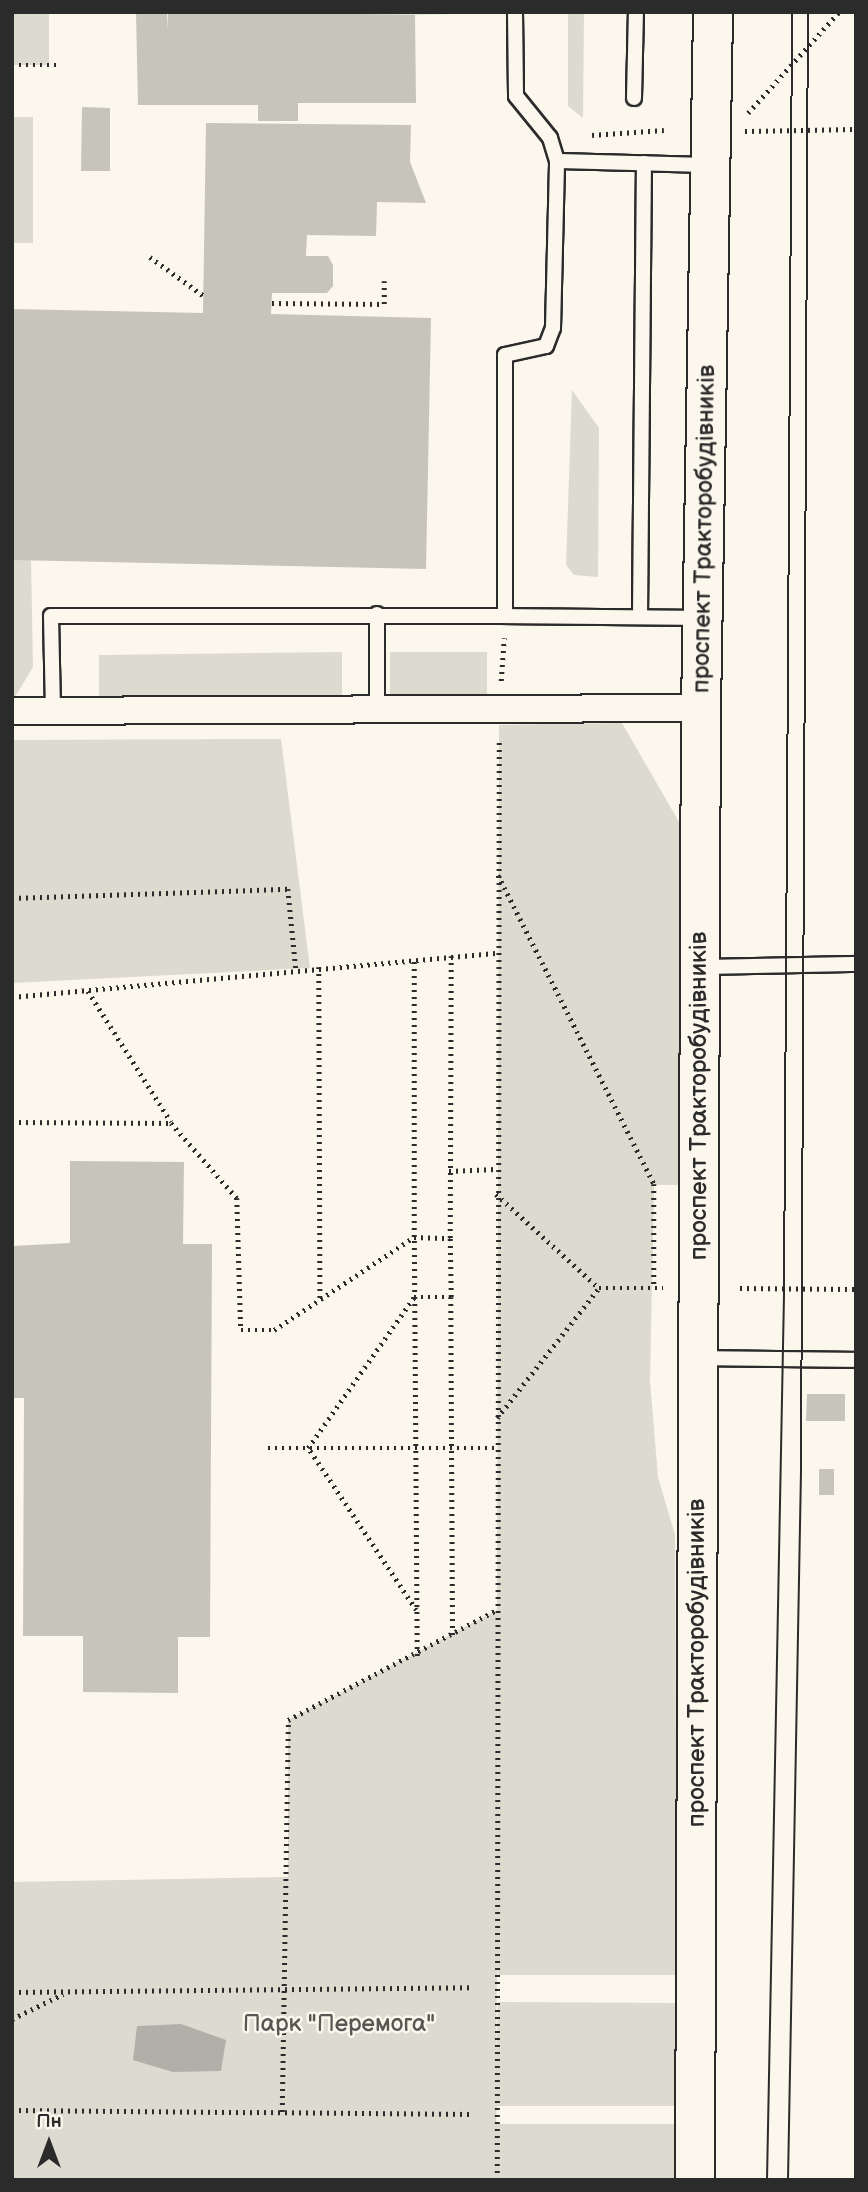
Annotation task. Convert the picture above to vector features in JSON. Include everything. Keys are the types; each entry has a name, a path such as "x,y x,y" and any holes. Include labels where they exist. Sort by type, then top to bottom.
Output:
{"main road":[{"name":"проспект Тракторобудівників","path":"695,2180 701,708 713,12"}],"street":[{"path":"12,711 701,708"}],"lane":[{"path":"505,616 505,355 546,346 553,328 556,161 550,138 516,96 515,12"},
{"path":"634,98 636,12"},
{"path":"556,161 711,165"},
{"path":"640,618 644,163"},
{"path":"377,614 377,710"},
{"path":"53,711 51,616 377,614 703,618"},
{"path":"699,967 856,964"},
{"path":"698,1358 856,1360"}],"path":[{"path":"739,122 839,12"},
{"path":"12,65 57,65"},
{"path":"730,131 856,129"},
{"path":"550,138 664,130"},
{"path":"150,257 204,296"},
{"path":"272,303 384,304 384,281"},
{"path":"497,2180 495,953 500,709 505,616"},
{"path":"496,872 654,1184 654,1288"},
{"path":"12,898 288,889 296,969"},
{"path":"12,997 296,969 495,953"},
{"path":"451,957 449,1171 453,1637"},
{"path":"414,959 416,1656"},
{"path":"319,967 320,1300"},
{"path":"88,991 171,1123 237,1198 242,1330 274,1330 414,1237 450,1238"},
{"path":"12,1122 171,1123"},
{"path":"449,1171 496,1169"},
{"path":"496,1194 599,1288 667,1288"},
{"path":"496,1419 599,1288"},
{"path":"740,1288 856,1289"},
{"path":"414,1297 451,1297"},
{"path":"308,1448 414,1297"},
{"path":"268,1448 497,1448"},
{"path":"308,1448 416,1610"},
{"path":"282,2112 288,1720 453,1637 497,1610"},
{"path":"12,1992 282,1993 473,1987"},
{"path":"12,2019 67,1993"},
{"path":"12,2110 472,2114"}],"green space":[{"path":"12,12 49,12 49,65 12,65"},
{"path":"568,12 584,12 583,118 568,106"},
{"path":"12,117 33,117 33,243 12,243"},
{"path":"572,390 599,428 598,577 574,575 566,565"},
{"path":"12,560 31,560 33,667 12,702"},
{"path":"342,652 342,695 99,698 99,655"},
{"path":"390,652 487,652 487,698 390,697"},
{"name":"Парк \"Перемога\"","path":"622,723 679,822 681,1185 654,1185 650,1381 658,1477 675,1535 677,1975 498,1975 497,1966 496,2060 498,2002 676,2003 676,2106 497,2106 496,2124 679,2124 679,2180 12,2180 12,1882 288,1877 288,1720 497,1610 499,725"},
{"path":"281,739 310,968 12,983 12,740"}],"shaded area":[{"path":"181,2024 226,2040 221,2071 173,2072 133,2060 137,2026"}],"building":[{"path":"136,12 167,12 167,30 168,12 462,15 415,15 416,103 298,103 298,121 258,121 258,105 138,105"},
{"path":"82,107 110,108 110,171 81,171"},
{"path":"206,123 411,125 410,162 426,203 377,202 376,236 307,235 306,256 328,256 333,265 333,286 327,293 272,293 271,314 431,318 426,569 12,560 12,309 203,313"},
{"path":"70,1161 184,1162 183,1244 212,1244 210,1637 178,1637 178,1693 83,1692 83,1636 23,1636 24,1398 12,1398 12,1246 70,1243"},
{"path":"807,1394 845,1394 845,1421 806,1421"},
{"path":"819,1469 834,1469 834,1495 819,1495"}],"tram line":[{"path":"767,2180 784,1293 792,12"},
{"path":"788,2180 801,1471 808,12"}]}
